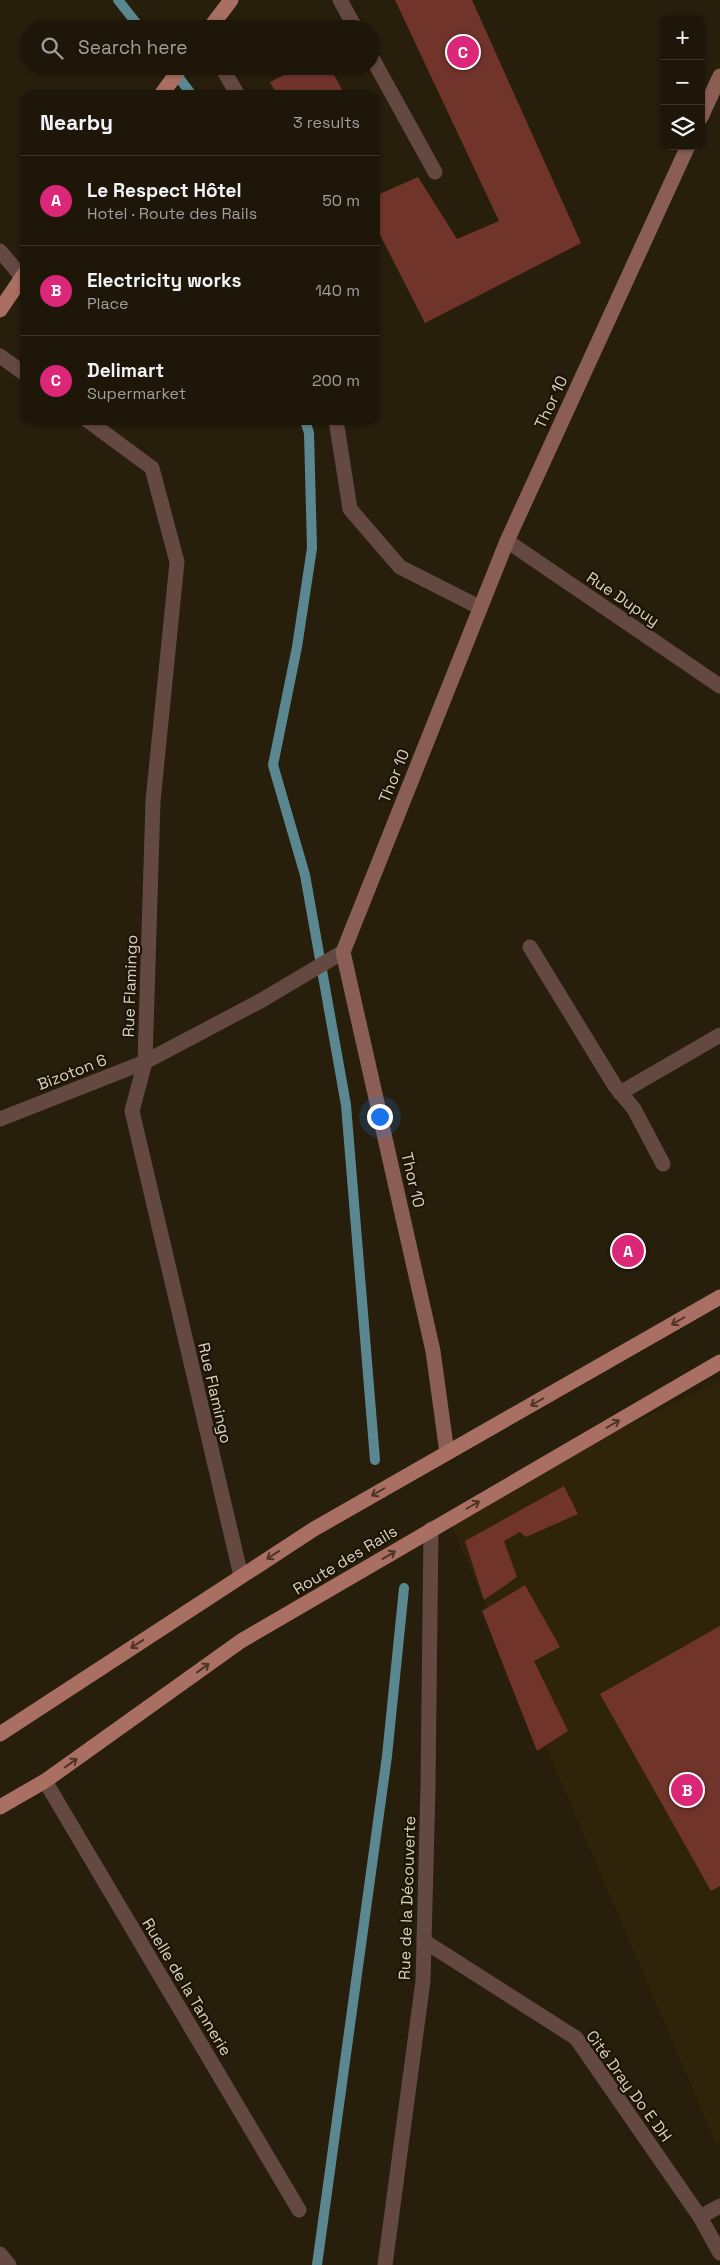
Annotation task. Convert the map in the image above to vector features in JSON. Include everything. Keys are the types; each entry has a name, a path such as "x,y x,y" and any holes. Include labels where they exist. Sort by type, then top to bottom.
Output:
{"main road":[{"path":"216,20 230,0"},
{"path":"165,90 175,75"},
{"path":"0,310 20,281"},
{"path":"0,1734 314,1529 720,1297"},
{"name":"Route des Rails","path":"0,1807 45,1781 241,1641 720,1362"}],"street":[{"path":"340,0 351,20"},
{"path":"380,72 435,172"},
{"path":"226,75 235,90"},
{"path":"705,108 720,76"},
{"name":"Thor 10","path":"447,1453 431,1342 343,952 479,607 507,541 686,150"},
{"path":"0,251 20,271"},
{"path":"0,356 20,370"},
{"name":"Rue Flamingo","path":"94,425 152,468 176,562 153,801 145,1062 132,1111 241,1576"},
{"path":"337,425 350,509 400,567 479,607"},
{"name":"Rue Dupuy","path":"507,541 720,686"},
{"path":"530,947 620,1093 634,1109 663,1164"},
{"name":"Bizoton 6","path":"0,1119 145,1062 262,1000 343,952"},
{"path":"620,1093 720,1035"},
{"name":"Rue de la Découverte","path":"385,2265 423,1981 431,1529"},
{"name":"Ruelle de la Tannerie","path":"45,1781 299,2210"},
{"name":"Cité Dray Do E DH","path":"424,1941 576,2038 700,2217 720,2253"},
{"path":"700,2217 720,2206"},
{"path":"0,2254 9,2265"}],"shaded area":[{"path":"720,1380 720,2142 716,2144 447,1515"}],"building":[{"path":"395,0 472,0 581,243 425,323 380,235 380,194 418,177 457,239 499,221"},
{"path":"284,75 334,75 342,90 274,90 270,82"},
{"path":"564,1486 578,1514 526,1537 520,1532 504,1541 517,1577 484,1600 465,1541"},
{"path":"525,1585 560,1647 534,1661 568,1731 537,1751 482,1611"},
{"path":"720,1626 720,1886 711,1891 600,1694"}],"waterway":[{"path":"118,0 134,20"},
{"path":"177,75 188,90"},
{"path":"307,425 309,433 312,548 297,647 273,765 305,875 346,1105 375,1460"},
{"path":"317,2265 387,1756 404,1588"}],"place":[{"name":"Delimart","path":"463,52"},
{"name":"Le Respect Hôtel","path":"628,1251"},
{"name":"Electricity works","path":"687,1790"}]}
